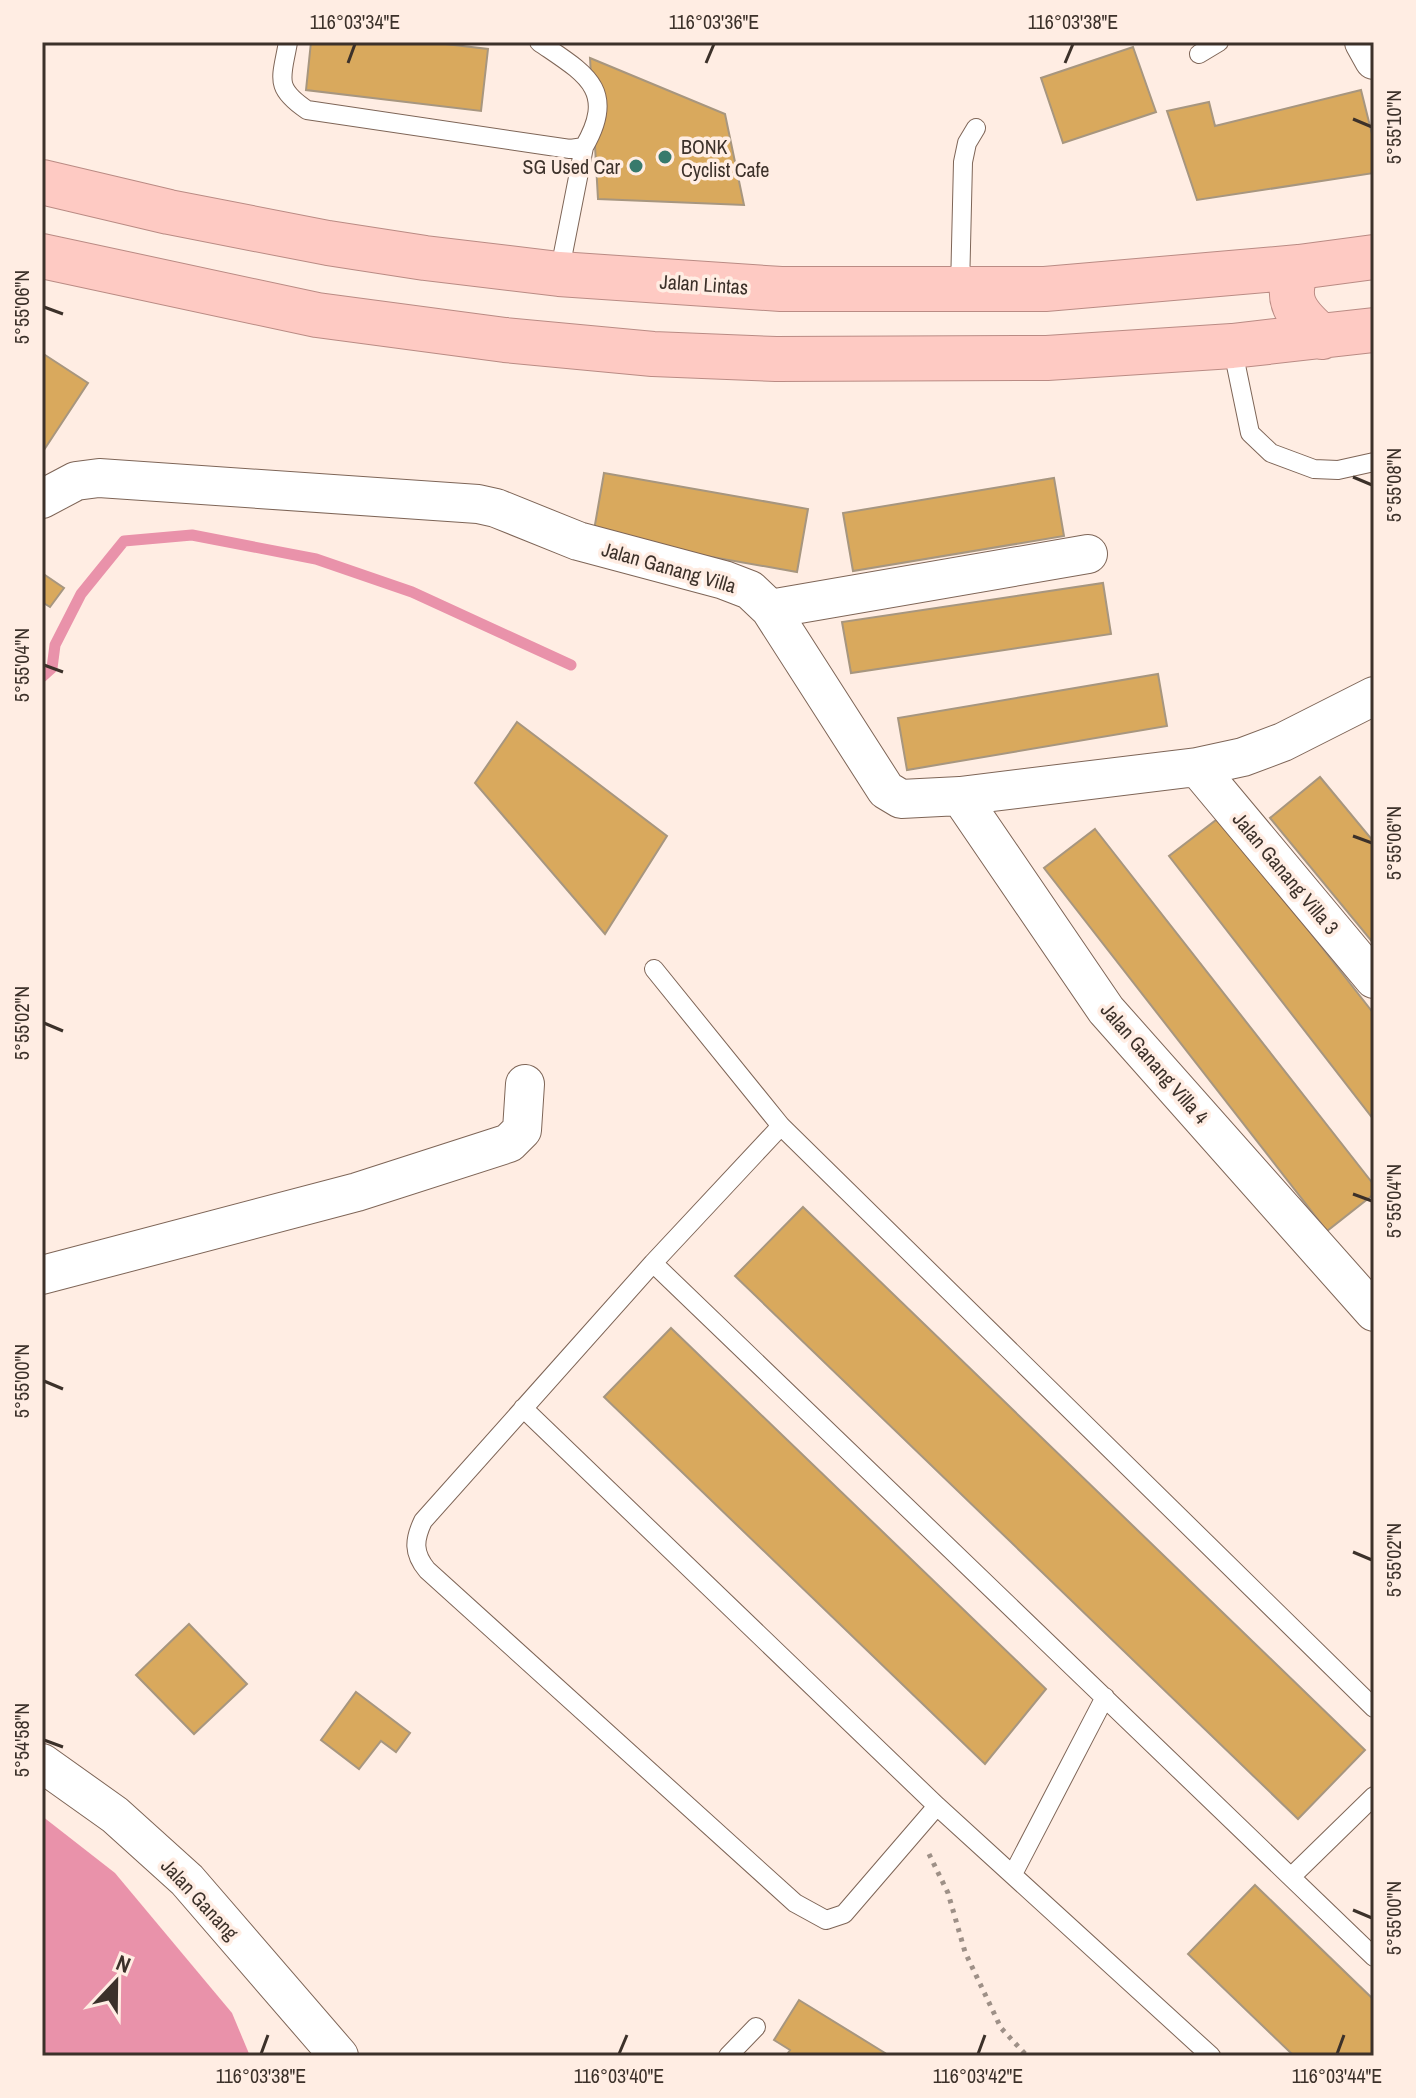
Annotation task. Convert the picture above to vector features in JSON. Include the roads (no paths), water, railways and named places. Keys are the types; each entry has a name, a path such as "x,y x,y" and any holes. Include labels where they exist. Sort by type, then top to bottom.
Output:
{"highway":[{"name":"Jalan Lintas","path":"42,182 169,212 328,243 559,274 781,289 1045,289 1299,267 1374,257"},
{"path":"42,256 317,315 505,340 653,354 776,359 1047,358 1232,346 1374,330"},
{"path":"1299,267 1293,278 1295,307 1303,321 1322,337"}],"street":[{"path":"1364,42 1374,60"},
{"name":"Jalan Ganang Villa","path":"42,499 76,481 99,478 478,504 496,508 578,541 724,580 750,590 770,609 886,790 901,799 960,796 1197,767 1243,757 1283,742 1374,696"},
{"path":"770,609 1088,554"},
{"name":"Jalan Ganang Villa 3","path":"1197,767 1374,979"},
{"name":"Jalan Ganang Villa 4","path":"960,796 1106,1010 1374,1312"},
{"path":"42,1275 357,1192 509,1143 522,1130 525,1084"},
{"name":"Jalan Ganang","path":"42,1763 115,1815 187,1880 339,2056"}],"lane":[{"path":"288,42 281,81 288,97 307,110 570,149 584,147"},
{"path":"539,42 576,68 596,89 600,106 595,129 584,147 559,274"},
{"path":"1199,54 1219,42"},
{"path":"960,289 963,162 967,143 976,128"},
{"path":"1232,346 1250,433 1271,453 1314,469 1338,470 1374,462"},
{"path":"654,969 781,1126 1374,1708"},
{"path":"781,1126 653,1263 423,1521 415,1548 427,1570 795,1903 811,1913 826,1920 844,1914 937,1806"},
{"path":"653,1263 1374,1957"},
{"path":"523,1408 937,1806 1211,2056"},
{"path":"1013,1874 1105,1697"},
{"path":"1292,1876 1374,1796"},
{"path":"728,2056 756,2027"}],"waterway":[{"path":"42,677 52,668 55,645 81,594 124,541 192,535 316,559 412,592 571,665"}],"place":[{"name":"BONK Cyclist Cafe","path":"665,157"},
{"name":"SG Used Car","path":"636,166"}]}
